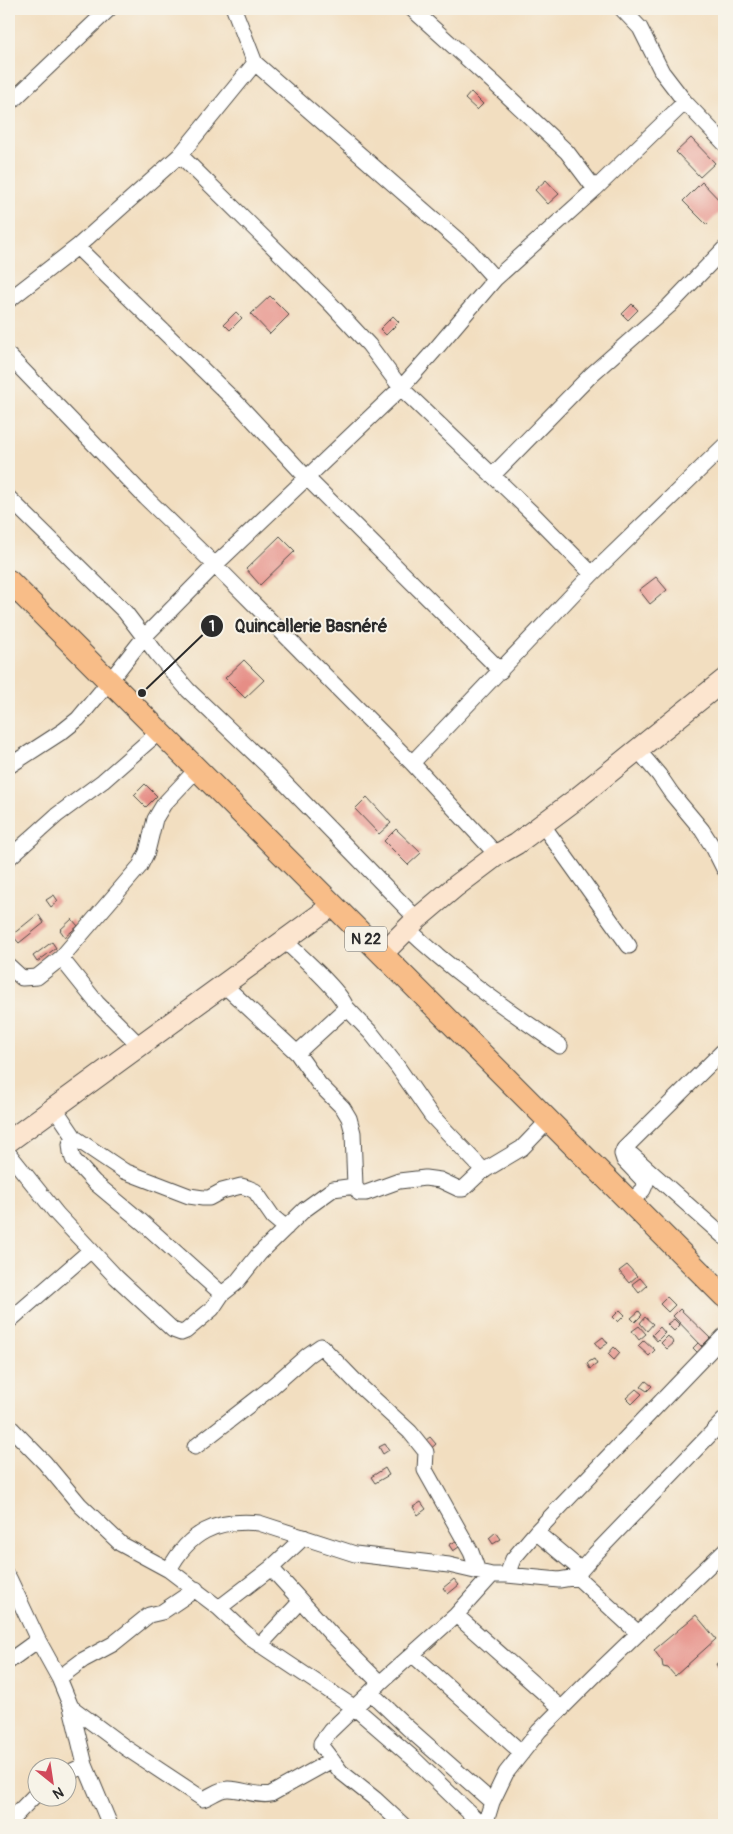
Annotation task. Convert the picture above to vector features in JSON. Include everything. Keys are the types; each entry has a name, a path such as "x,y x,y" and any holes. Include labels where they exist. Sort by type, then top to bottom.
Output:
{"main road":[{"name":"N 22","path":"9,581 724,1296"}],"street":[{"path":"9,104 109,9"},
{"path":"234,9 255,63 469,250 495,279"},
{"path":"412,9 556,141 567,152 594,189"},
{"path":"622,9 640,28 662,72 686,102 724,143"},
{"path":"9,300 77,247 180,155 255,63"},
{"path":"9,766 63,731 78,718 145,636 215,565 400,388 495,279 686,102"},
{"path":"180,155 370,345 400,388 493,476 592,574"},
{"path":"77,247 239,405 306,478 501,671"},
{"path":"493,476 592,374 669,306 724,249"},
{"path":"9,356 146,498 412,763 497,855"},
{"path":"412,763 592,574 724,446"},
{"path":"9,498 125,612 188,690 278,776 412,924 436,956 469,982 560,1046"},
{"path":"382,954 412,924 456,886 497,855 516,844 724,680"},
{"path":"9,858 57,816 103,781 160,731"},
{"path":"637,749 702,830 724,869"},
{"path":"9,966 22,978 36,976 61,958 143,863 155,819 164,804 198,768"},
{"path":"542,824 629,946"},
{"path":"9,1141 333,905"},
{"path":"285,941 342,999 346,1007 397,1066 432,1116 484,1171"},
{"path":"61,958 97,1002 139,1045"},
{"path":"224,985 297,1053 319,1084 343,1108 349,1118 353,1133 355,1186 359,1193 366,1193 399,1181 425,1178 440,1180 459,1189 467,1186 484,1171 513,1154 536,1135 548,1121"},
{"path":"297,1053 346,1007"},
{"path":"630,1202 643,1190 646,1183 624,1160 622,1154 624,1149 724,1050"},
{"path":"54,1108 75,1138 124,1171 189,1196 206,1198 224,1190 241,1186 248,1188 254,1192 272,1217 286,1228"},
{"path":"75,1138 70,1144 70,1152 94,1182 142,1222 222,1294"},
{"path":"624,1149 724,1237"},
{"path":"9,1154 58,1214 116,1277 176,1331 181,1333 212,1310 222,1294 236,1283 259,1254 304,1210 326,1193 339,1188 355,1186"},
{"path":"9,1321 91,1250"},
{"path":"507,1575 513,1559 536,1532 724,1336"},
{"path":"195,1447 321,1346 360,1386 410,1432 426,1452 425,1470 471,1552 485,1573"},
{"path":"169,1570 178,1554 199,1533 219,1526 243,1522 259,1523 355,1554 449,1566 485,1573 559,1580 579,1574 724,1420"},
{"path":"9,1426 45,1463 80,1505 121,1544 169,1570 196,1589 260,1645 355,1708 414,1759 483,1825 506,1773 539,1731 724,1551"},
{"path":"536,1532 638,1633"},
{"path":"219,1608 271,1568 304,1537"},
{"path":"271,1568 408,1728 492,1802"},
{"path":"403,1825 375,1799 341,1772 321,1743 375,1688 456,1615 485,1573"},
{"path":"9,1578 38,1640 59,1678 71,1707 85,1764 110,1825"},
{"path":"59,1678 83,1660 114,1644 149,1615 162,1612 196,1589"},
{"path":"260,1645 301,1601"},
{"path":"456,1615 562,1709"},
{"path":"9,1661 38,1640"},
{"path":"413,1655 522,1753"},
{"path":"71,1707 126,1748 203,1799 220,1790 242,1789 263,1795 271,1794 332,1760"},
{"path":"78,1768 85,1764"},
{"path":"9,1822 28,1802"}],"building":[{"path":"471,92 483,104 477,110 465,99"},
{"path":"691,138 715,163 700,177 676,152"},
{"path":"546,180 559,194 548,204 535,190"},
{"path":"702,182 724,205 724,208 707,225 683,201"},
{"path":"270,296 289,315 270,334 251,314"},
{"path":"632,304 638,310 628,320 622,314"},
{"path":"236,312 242,318 230,330 224,324"},
{"path":"393,316 399,322 386,335 380,329"},
{"path":"280,536 295,551 260,585 246,569"},
{"path":"656,577 667,590 650,604 639,590"},
{"path":"244,660 264,680 245,698 225,678"},
{"path":"145,784 157,796 146,807 134,795"},
{"path":"367,797 391,823 379,834 355,809"},
{"path":"396,829 421,853 408,865 384,841"},
{"path":"54,895 58,901 51,907 46,900"},
{"path":"38,914 44,923 19,943 12,935"},
{"path":"72,919 78,926 65,937 60,930"},
{"path":"52,942 56,948 37,962 33,956"},
{"path":"627,1265 637,1276 629,1283 619,1271"},
{"path":"640,1278 647,1286 639,1293 632,1284"},
{"path":"667,1297 675,1305 668,1312 660,1304"},
{"path":"680,1309 710,1338 702,1346 673,1316"},
{"path":"620,1310 625,1315 618,1322 613,1317"},
{"path":"639,1311 642,1315 635,1322 631,1318"},
{"path":"645,1317 653,1324 647,1331 640,1323"},
{"path":"674,1319 680,1325 674,1331 667,1324"},
{"path":"639,1326 646,1334 639,1340 632,1331"},
{"path":"660,1327 665,1333 657,1341 652,1335"},
{"path":"668,1336 674,1343 667,1349 661,1343"},
{"path":"603,1337 608,1343 600,1349 595,1343"},
{"path":"644,1340 655,1350 649,1356 638,1346"},
{"path":"698,1343 704,1349 699,1354 693,1348"},
{"path":"614,1347 620,1353 614,1360 608,1354"},
{"path":"594,1359 597,1364 590,1369 587,1363"},
{"path":"646,1381 652,1386 647,1391 641,1387"},
{"path":"636,1389 642,1394 632,1404 626,1398"},
{"path":"430,1437 436,1444 427,1452 421,1444"},
{"path":"385,1444 389,1450 383,1454 379,1447"},
{"path":"385,1468 389,1475 375,1483 371,1477"},
{"path":"421,1502 426,1509 418,1515 413,1507"},
{"path":"496,1532 501,1539 493,1544 489,1538"},
{"path":"456,1541 459,1547 453,1551 449,1545"},
{"path":"454,1579 459,1585 448,1594 443,1588"},
{"path":"696,1615 716,1639 675,1676 668,1668 663,1667 662,1661 654,1650"},
{"path":"724,1660 724,1669 720,1671 716,1664"}],"place":[{"name":"Quincallerie Basnéré","path":"142,693"}]}
